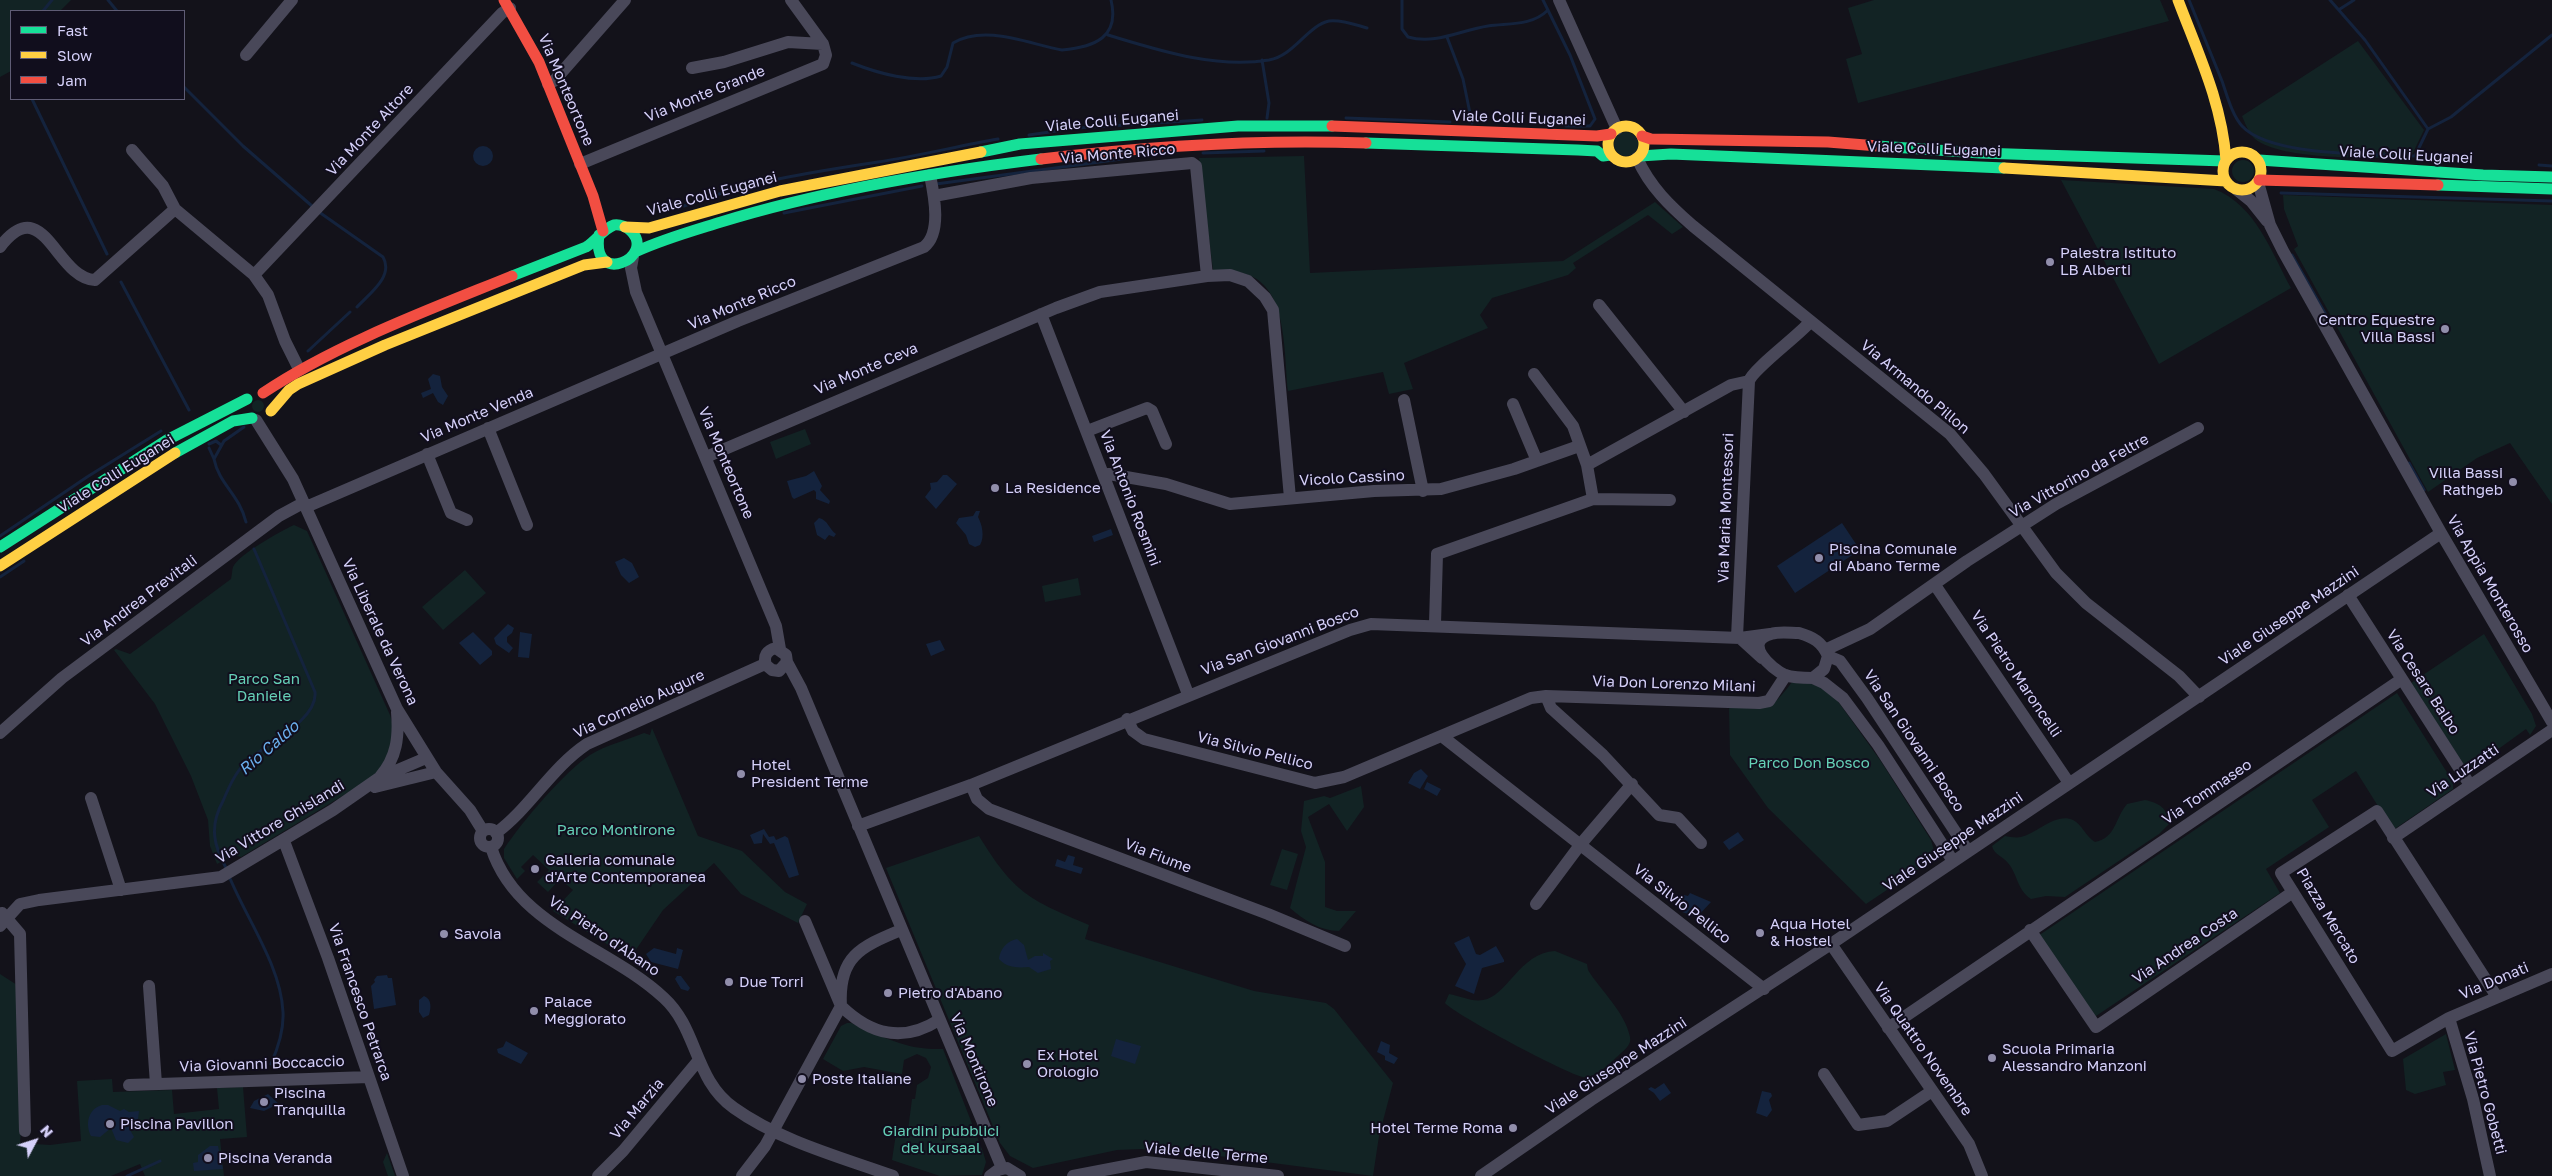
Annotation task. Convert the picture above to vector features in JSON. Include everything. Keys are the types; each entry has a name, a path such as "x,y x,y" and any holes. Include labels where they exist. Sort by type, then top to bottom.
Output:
{"main road":[{"path":"2178,0 2220,114 2226,138 2226,160 2223,171 2231,185"},
{"name":"Via Monteortone","path":"507,4 539,62 593,196 601,233"},
{"path":"2220,114 2233,136 2245,151"},
{"name":"Viale Colli Euganei","path":"263,393 299,370 464,296 579,250 593,243 601,233 613,225 649,228 780,191 1020,144 1238,126 1336,126 1598,136 1623,126 1634,128 1642,136 1651,139 1828,142 1971,152 2226,160 2235,153 2245,151 2259,160 2484,175 2552,177"},
{"path":"1611,155 1608,144 1614,131"},
{"path":"1639,157 1644,146 1642,136"},
{"name":"Viale Colli Euganei","path":"271,412 289,390 298,384 385,345 584,265 624,264 634,255 656,242 783,203 930,175 1012,162 1109,152 1238,142 1336,142 1597,151 1603,156 1611,155 1616,159 1627,162 1639,157 1671,154 1936,164 2231,185 2248,189 2259,181 2552,189"},
{"path":"2259,160 2262,170 2259,181"},
{"name":"Via Monteortone","path":"593,196 607,215 622,226"},
{"name":"Viale Colli Euganei","path":"622,226 635,238 634,255"},
{"path":"601,233 597,248 610,263"},
{"path":"263,393 272,402 271,412 264,418 254,419 246,412 247,399 252,394 263,393"},
{"name":"Viale Colli Euganei","path":"0,547 167,440 247,399"},
{"name":"Viale Colli Euganei","path":"0,566 176,453 233,421 254,419"}],"street":[{"path":"246,55 292,0"},
{"path":"548,84 554,81 625,0"},
{"path":"791,0 822,44"},
{"path":"1559,0 1598,85 1614,131"},
{"name":"Via Monte Altore","path":"254,275 498,17 507,4"},
{"name":"Via Monte Grande","path":"580,164 823,64 826,55 822,44 788,42 724,62 692,68"},
{"path":"132,150 163,186 175,209 254,275 268,295 285,341 299,370"},
{"name":"Via Armando Pillon","path":"1639,157 1647,179 1673,209 1950,434 1984,474 2056,573 2086,603 2180,676 2199,697"},
{"name":"Via Monte Ricco","path":"934,196 1031,178 1192,163 1196,166 1208,276"},
{"name":"Via Monte Ricco","path":"661,355 738,321 924,247 930,242 933,229 934,196 930,175"},
{"name":"Via Appia Monterosso","path":"2259,181 2270,225"},
{"name":"Via Appia Monterosso","path":"2231,185 2252,201 2270,225 2441,533 2552,722"},
{"path":"0,247 18,231 28,228 38,229 74,271 84,279 95,280 175,209"},
{"path":"634,255 631,268 636,292"},
{"path":"610,263 624,274 636,292"},
{"name":"Via Monte Ceva","path":"706,457 1040,314 1100,292 1208,276 1230,275 1248,281 1265,297 1273,310 1290,498"},
{"name":"Via Monteortone","path":"636,292 776,626 780,649 786,655 787,662 801,688 858,826"},
{"path":"1599,305 1684,412"},
{"name":"Via Antonio Rosmini","path":"1040,314 1188,694"},
{"path":"1587,465 1731,385 1748,381 1755,370 1786,346 1810,322"},
{"name":"Via Monte Venda","path":"304,505 661,355"},
{"path":"1534,374 1573,426 1587,465 1592,499"},
{"name":"Via Maria Montessori","path":"1738,637 1748,381"},
{"path":"1404,400 1423,491"},
{"path":"1513,404 1537,461"},
{"path":"1087,431 1147,408 1152,411 1166,444"},
{"path":"267,434 271,412"},
{"name":"Via Liberale da Verona","path":"254,419 267,434 294,479 397,709 436,772 490,832"},
{"path":"488,428 527,526"},
{"name":"Via Vittorino da Feltre","path":"1827,653 1870,629 2056,504 2198,428"},
{"name":"Vicolo Cassino","path":"1104,475 1109,474 1166,484 1230,504 1374,491 1423,491 1457,486 1579,446"},
{"path":"427,454 451,513 468,520"},
{"path":"1435,624 1437,554 1592,499 1670,500"},
{"name":"Via Andrea Previtali","path":"0,734 62,678 279,516 304,505"},
{"name":"Viale Giuseppe Mazzini","path":"1481,1176 1591,1100 1764,989 2441,533"},
{"name":"Via Pietro Maroncelli","path":"1935,585 2069,783"},
{"name":"Via Cesare Balbo","path":"2348,595 2470,785"},
{"name":"Via San Giovanni Bosco","path":"858,826 971,785 1188,694 1350,630 1371,624 1435,624 1738,637 1799,633 1812,637 1827,653 1840,661 1867,698 1968,851"},
{"path":"1763,659 1758,648 1760,642 1770,634"},
{"path":"1738,637 1763,659 1786,675 1812,678 1824,683 1843,698 1878,745 1953,861"},
{"path":"780,649 769,651 765,657 765,664 768,668 776,671 783,669 787,662"},
{"path":"1812,678 1824,669 1827,653"},
{"name":"Via Cornelio Augure","path":"490,832 514,818 566,760 587,744 628,723 765,664"},
{"name":"Via Don Lorenzo Milani","path":"1443,737 1451,730 1513,705 1546,696 1759,703 1769,701 1786,675"},
{"name":"Via Tommaseo","path":"1888,1028 2402,679"},
{"path":"1546,696 1552,708 1632,784 1659,814 1678,818 1701,843"},
{"name":"Via Vittore Ghislandi","path":"2,918 20,904 221,876 235,869 366,790 380,778 388,767 397,744 397,709"},
{"name":"Via Silvio Pellico","path":"1127,719 1132,731 1144,739 1315,783 1344,777 1443,737 1764,989"},
{"name":"Via Luzzatti","path":"2393,838 2552,730"},
{"name":"Via Vittore Ghislandi","path":"380,778 426,758"},
{"name":"Via Vittore Ghislandi","path":"366,790 436,772"},
{"path":"1536,904 1580,845 1632,784"},
{"name":"Via Fiume","path":"971,785 977,799 990,809 1268,914 1345,946"},
{"path":"91,798 121,890"},
{"name":"Piazza Mercato","path":"2449,1018 2392,1051 2281,873 2377,811 2497,997"},
{"name":"Via Montirone","path":"858,826 997,1171"},
{"name":"Via Pietro d'Abano","path":"490,832 480,835 480,842 486,847 491,847 506,878 540,915 561,931 628,970 665,999 686,1028 704,1076 732,1107 774,1131 893,1176"},
{"name":"Via Francesco Petrarca","path":"284,841 403,1176"},
{"name":"Via Andrea Costa","path":"2030,930 2096,1027 2292,892"},
{"path":"2,918 20,934 26,1131"},
{"path":"806,921 841,1006 872,1028 889,1033 913,1032 937,1021"},
{"path":"742,1176 774,1131 841,1006 841,981 855,954 868,944 900,930"},
{"name":"Via Quattro Novembre","path":"1831,944 1969,1144 1982,1176"},
{"name":"Via Donati","path":"2449,1018 2552,974"},
{"path":"150,986 156,1084"},
{"name":"Via Pietro Gobetti","path":"2449,1018 2473,1099 2490,1176"},
{"name":"Via Marzia","path":"598,1176 623,1151 698,1061"},
{"path":"1824,1074 1858,1125 1887,1121 1932,1091"},
{"name":"Via Giovanni Boccaccio","path":"130,1085 369,1077"},
{"name":"Viale delle Terme","path":"1073,1176 1146,1162 1278,1176"},
{"path":"997,1171 1011,1169 1020,1176"}],"green space":[{"path":"0,0 71,0 61,10 10,10 10,72 0,77"},
{"path":"1874,0 2160,0 2169,21 1858,103 1846,59 1862,54 1848,8"},
{"path":"2358,41 2424,130 2410,159 2352,158 2306,154 2268,146 2253,137 2242,116"},
{"path":"1626,132 1634,136 1638,144 1634,152 1626,156 1618,152 1614,144 1618,136"},
{"path":"1304,156 1310,273 1563,261 1655,202 1683,227 1672,234 1648,215 1573,263 1576,268 1568,275 1492,298 1480,315 1488,328 1404,363 1413,389 1389,394 1383,372 1288,391 1282,327 1272,296 1263,284 1251,276 1232,271 1213,270 1199,158"},
{"path":"2243,160 2251,163 2254,171 2251,179 2243,182 2235,179 2232,171 2235,163"},
{"path":"2061,180 2214,189 2229,196 2252,218 2261,231 2291,288 2159,364"},
{"name":"Centro Equestre Villa Bassi","path":"2283,195 2552,205 2552,504 2510,443 2477,458 2428,492 2294,249 2298,246 2284,209"},
{"path":"256,400 260,400 264,406 260,412 256,412 252,408 252,404"},
{"path":"805,429 811,444 776,459 770,442"},
{"name":"Parco San Daniele","path":"294,525 307,531 390,715 394,729 386,763 369,780 241,857 234,855 217,864 210,846 208,820 191,776 155,704 114,650 130,654 231,579 233,567 243,556 261,543"},
{"path":"465,570 486,593 443,630 422,607"},
{"path":"1078,578 1081,595 1045,602 1042,586"},
{"path":"2484,634 2532,714 2536,726 2530,735 2526,729 2468,771 2411,683"},
{"name":"Parco Don Bosco","path":"1792,682 1808,683 1823,687 1837,700 1880,760 1931,840 1935,854 1930,861 1866,904 1768,808 1730,755 1729,707 1766,707 1778,699"},
{"path":"2397,693 2453,782 2453,789 2393,830 2356,771 2312,800 2329,827 2266,869 2280,893 2093,1018 2038,936"},
{"name":"Parco Montirone","path":"652,728 698,836 742,851 785,892 807,904 798,923 741,894 714,863 663,910 631,957 626,949 620,952 553,911 573,890 560,879 548,892 537,882 549,870 533,855 521,867 525,871 517,879 504,858 504,849 544,798 568,773 596,751 644,733 650,735"},
{"path":"1361,786 1364,807 1347,831 1329,804 1308,817 1325,862 1325,907 1337,911 1356,911 1339,931 1332,931 1307,921 1290,908 1306,847 1301,831 1304,801 1324,796 1330,798"},
{"path":"2145,800 2155,803 2165,810 2169,824 2159,834 2065,897 2046,896 2031,899 2020,887 2008,863 1992,846 2005,836 2021,837 2053,821 2067,818 2082,827 2095,842 2102,840 2111,832 2127,804"},
{"path":"979,836 1002,870 1024,892 1051,908 1089,925 1085,939 1254,991 1326,1003 1334,1009 1393,1083 1379,1136 1373,1176 1219,1156 1141,1149 1117,1150 1033,1168 1010,1156 1000,1143 886,868"},
{"path":"1282,849 1298,854 1287,890 1270,885"},
{"path":"1555,951 1587,964 1593,978 1623,1019 1630,1037 1628,1045 1622,1052 1602,1070 1592,1076 1583,1077 1535,1055 1468,1019 1445,1003 1449,994 1475,1000 1492,997 1532,959"},
{"path":"0,974 17,985 22,1120 20,1143 50,1145 81,1141 77,1081 112,1079 113,1092 172,1090 174,1114 219,1109 217,1088 243,1087 247,1137 220,1139 224,1176 145,1176 140,1164 111,1176 0,1176"},
{"name":"Giardini pubblici del kursaal","path":"847,1023 906,1045 929,1049 943,1049 983,1152 986,1162 982,1175 940,1176 892,1160 897,1127 903,1131 908,1130 912,1099 915,1099 917,1085 928,1078 931,1067 926,1058 917,1054 904,1060 902,1074 864,1067 843,1071 823,1059 841,1026"},
{"path":"2446,1034 2455,1070 2443,1072 2446,1085 2415,1094 2406,1090 2403,1059"},
{"path":"387,1153 395,1176 388,1176 383,1162"}],"water":[{"path":"483,146 490,149 493,156 490,163 483,166 476,163 473,156 476,149"},
{"path":"433,374 440,376 442,387 448,396 443,405 438,402 433,393 423,398 421,393 431,389 428,379"},
{"path":"814,471 822,486 820,490 830,501 829,504 816,499 816,492 814,490 794,499 792,497 787,481 806,476"},
{"path":"943,475 947,475 957,484 936,509 925,497 931,489 930,483 937,482"},
{"path":"976,511 980,511 978,517 983,534 982,542 975,547 969,544 966,535 956,523 959,518 973,516"},
{"path":"819,518 836,534 834,537 829,535 825,540 817,535 814,523"},
{"name":"Piscina Comunale di Abano Terme","path":"1842,523 1860,550 1795,593 1777,566"},
{"path":"1111,529 1113,535 1094,542 1092,536"},
{"path":"624,558 632,563 639,577 629,583 621,575 615,562"},
{"path":"508,624 514,628 507,637 507,642 513,648 509,653 496,644 494,638"},
{"path":"473,632 492,651 492,655 480,665 459,643"},
{"path":"520,632 532,634 529,658 518,657"},
{"path":"940,640 945,650 931,656 926,644"},
{"path":"1421,769 1428,776 1420,789 1408,783 1414,773"},
{"path":"1427,782 1441,789 1437,796 1424,789"},
{"path":"764,829 769,837 774,836 776,840 785,836 788,838 799,875 789,878 774,843 770,844 763,834 762,843 754,844 750,835"},
{"path":"1738,832 1744,840 1729,850 1723,842"},
{"path":"1068,855 1075,857 1073,865 1083,868 1081,874 1055,866 1057,859 1065,862"},
{"path":"1690,893 1711,902 1697,917 1682,912 1678,901 1684,895 1688,896"},
{"path":"1469,936 1476,954 1480,955 1496,946 1504,960 1504,962 1482,968 1474,994 1455,986 1466,964 1454,943"},
{"path":"1017,939 1024,945 1028,960 1035,956 1043,956 1043,953 1053,959 1050,961 1051,969 1038,973 1029,967 1013,967 1002,962 999,959 1002,949"},
{"path":"654,948 676,954 677,948 683,950 678,969 651,962 646,954"},
{"path":"387,975 388,978 392,978 396,1005 374,1009 371,986 377,976"},
{"path":"677,976 681,976 690,988 688,991 681,989 675,979"},
{"path":"424,996 430,1001 430,1007 429,1015 423,1018 419,1012 419,1000"},
{"path":"1116,1039 1141,1046 1135,1064 1111,1056"},
{"path":"506,1041 528,1053 521,1064 498,1053 497,1049 503,1047"},
{"path":"1381,1041 1390,1045 1389,1053 1398,1058 1394,1064 1385,1060 1385,1056 1377,1052"},
{"path":"1664,1083 1671,1093 1660,1101 1648,1089 1651,1087 1655,1089"},
{"path":"1762,1091 1771,1093 1772,1096 1769,1100 1772,1110 1767,1117 1756,1113"},
{"name":"Piscina Tranquilla","path":"268,1094 279,1104 279,1108 274,1106 264,1111 250,1108 254,1101"},
{"name":"Piscina Pavillon","path":"108,1105 120,1111 124,1109 129,1112 139,1111 138,1119 129,1128 134,1137 128,1143 116,1140 111,1128 100,1137 91,1136 88,1127 89,1118 97,1107"},
{"name":"Piscina Veranda","path":"210,1146 218,1146 223,1169 194,1171 193,1163 198,1162 198,1155"}],"waterway":[{"path":"44,10 52,0"},
{"path":"108,0 116,10"},
{"path":"852,63 896,76 920,79 941,76 947,67 953,43 979,35 1007,37 1062,50 1074,49 1094,43 1108,31 1112,23 1113,13 1111,0"},
{"path":"1402,0 1402,29 1408,37 1418,39 1438,38 1488,26 1528,21 1535,19 1548,10"},
{"path":"1543,0 1570,55 1595,119 1590,126 1566,126"},
{"path":"2189,0 2235,116 2242,126 2256,136 2298,149 2350,154 2415,156 2428,129 2365,40 2330,0"},
{"path":"2340,9 2354,0"},
{"path":"1108,35 1187,56 1228,62 1249,62 1278,57 1294,47 1314,28 1329,21 1343,22 1367,28"},
{"path":"2428,129 2451,117 2552,35"},
{"path":"1447,37 1463,79 1472,123"},
{"path":"1262,60 1269,103 1267,118"},
{"path":"185,88 243,146 312,206"},
{"path":"32,100 107,254"},
{"path":"1346,118 1450,122"},
{"path":"1029,135 1077,128 1202,120"},
{"path":"684,206 755,184 998,139"},
{"path":"1203,153 1264,151"},
{"path":"936,184 1129,158"},
{"path":"2539,165 2552,166"},
{"path":"784,213 922,186"},
{"path":"2281,193 2552,201"},
{"path":"319,212 383,257 386,264 379,284 357,307"},
{"path":"2292,255 2326,315"},
{"path":"121,282 189,410"},
{"path":"308,351 350,312"},
{"path":"244,427 224,441 214,459 220,475 239,504 246,522"},
{"path":"0,536 87,477 161,431"},
{"path":"209,444 216,441 221,445"},
{"path":"209,448 214,459"},
{"path":"2409,463 2424,490"},
{"name":"Rio Caldo","path":"227,870 217,846 215,823 230,785 246,762 300,722 314,702 315,692 254,549"},
{"path":"0,577 24,561"},
{"name":"Rio Caldo","path":"229,876 270,960 281,995 283,1025 271,1064"},
{"name":"Rio Caldo","path":"127,1176 160,1161"}],"traffic: fast":[{"path":"981,152 1020,144 1238,126 1332,126"},
{"path":"1366,143 1578,150 1597,151 1603,156 1611,155"},
{"path":"1878,146 1980,153 2225,161"},
{"path":"1640,156 1671,154 2004,168"},
{"path":"635,252 688,232 800,200 920,176 1041,159"},
{"path":"2259,160 2483,175 2552,177"},
{"path":"2438,185 2552,189"},
{"path":"512,276 586,247 593,242 596,238 600,235 606,229 614,225 623,226 631,231 637,241 636,250 630,258 622,263 612,264 604,260 599,251 599,235"},
{"path":"0,547 167,440 247,399"},
{"path":"175,453 233,421 252,418"}],"traffic: slow":[{"path":"2178,0 2208,78 2220,118 2226,160"},
{"path":"1626,126 1633,127 1639,131 1643,137 1644,144 1643,151 1639,157 1633,161 1626,162 1619,161 1613,157 1609,151 1608,144 1609,137 1613,131 1619,127 1626,126"},
{"path":"625,227 649,228 780,191 981,152"},
{"path":"2242,152 2256,157 2261,171 2256,185 2242,190 2228,185 2223,171 2228,157 2242,152"},
{"path":"2004,168 2226,181"},
{"path":"271,411 289,390 298,384 385,345 584,265 607,262"},
{"path":"0,566 175,453"}],"traffic: jam":[{"path":"504,0 539,62 593,196 603,231"},
{"path":"1332,126 1597,136 1611,134"},
{"path":"1642,136 1651,139 1828,142 1878,146"},
{"path":"1041,159 1122,150 1203,145 1284,142 1366,143"},
{"path":"2259,180 2438,185"},
{"path":"263,393 291,375 384,328 512,276"}],"place":[{"name":"Palestra Istituto LB Alberti","path":"2050,262"},
{"name":"Centro Equestre Villa Bassi","path":"2445,329"},
{"name":"Villa Bassi Rathgeb","path":"2513,482"},
{"name":"La Residence","path":"995,488"},
{"name":"Piscina Comunale di Abano Terme","path":"1819,558"},
{"name":"Hotel President Terme","path":"741,774"},
{"name":"Galleria comunale d'Arte Contemporanea","path":"535,869"},
{"name":"Aqua Hotel & Hostel","path":"1760,933"},
{"name":"Savoia","path":"444,934"},
{"name":"Due Torri","path":"729,982"},
{"name":"Pietro d'Abano","path":"888,993"},
{"name":"Palace Meggiorato","path":"534,1011"},
{"name":"Scuola Primaria Alessandro Manzoni","path":"1992,1058"},
{"name":"Ex Hotel Orologio","path":"1027,1064"},
{"name":"Poste Italiane","path":"802,1079"},
{"name":"Piscina Tranquilla","path":"264,1102"},
{"name":"Piscina Pavillon","path":"110,1124"},
{"name":"Hotel Terme Roma","path":"1513,1128"},
{"name":"Piscina Veranda","path":"208,1158"}]}
